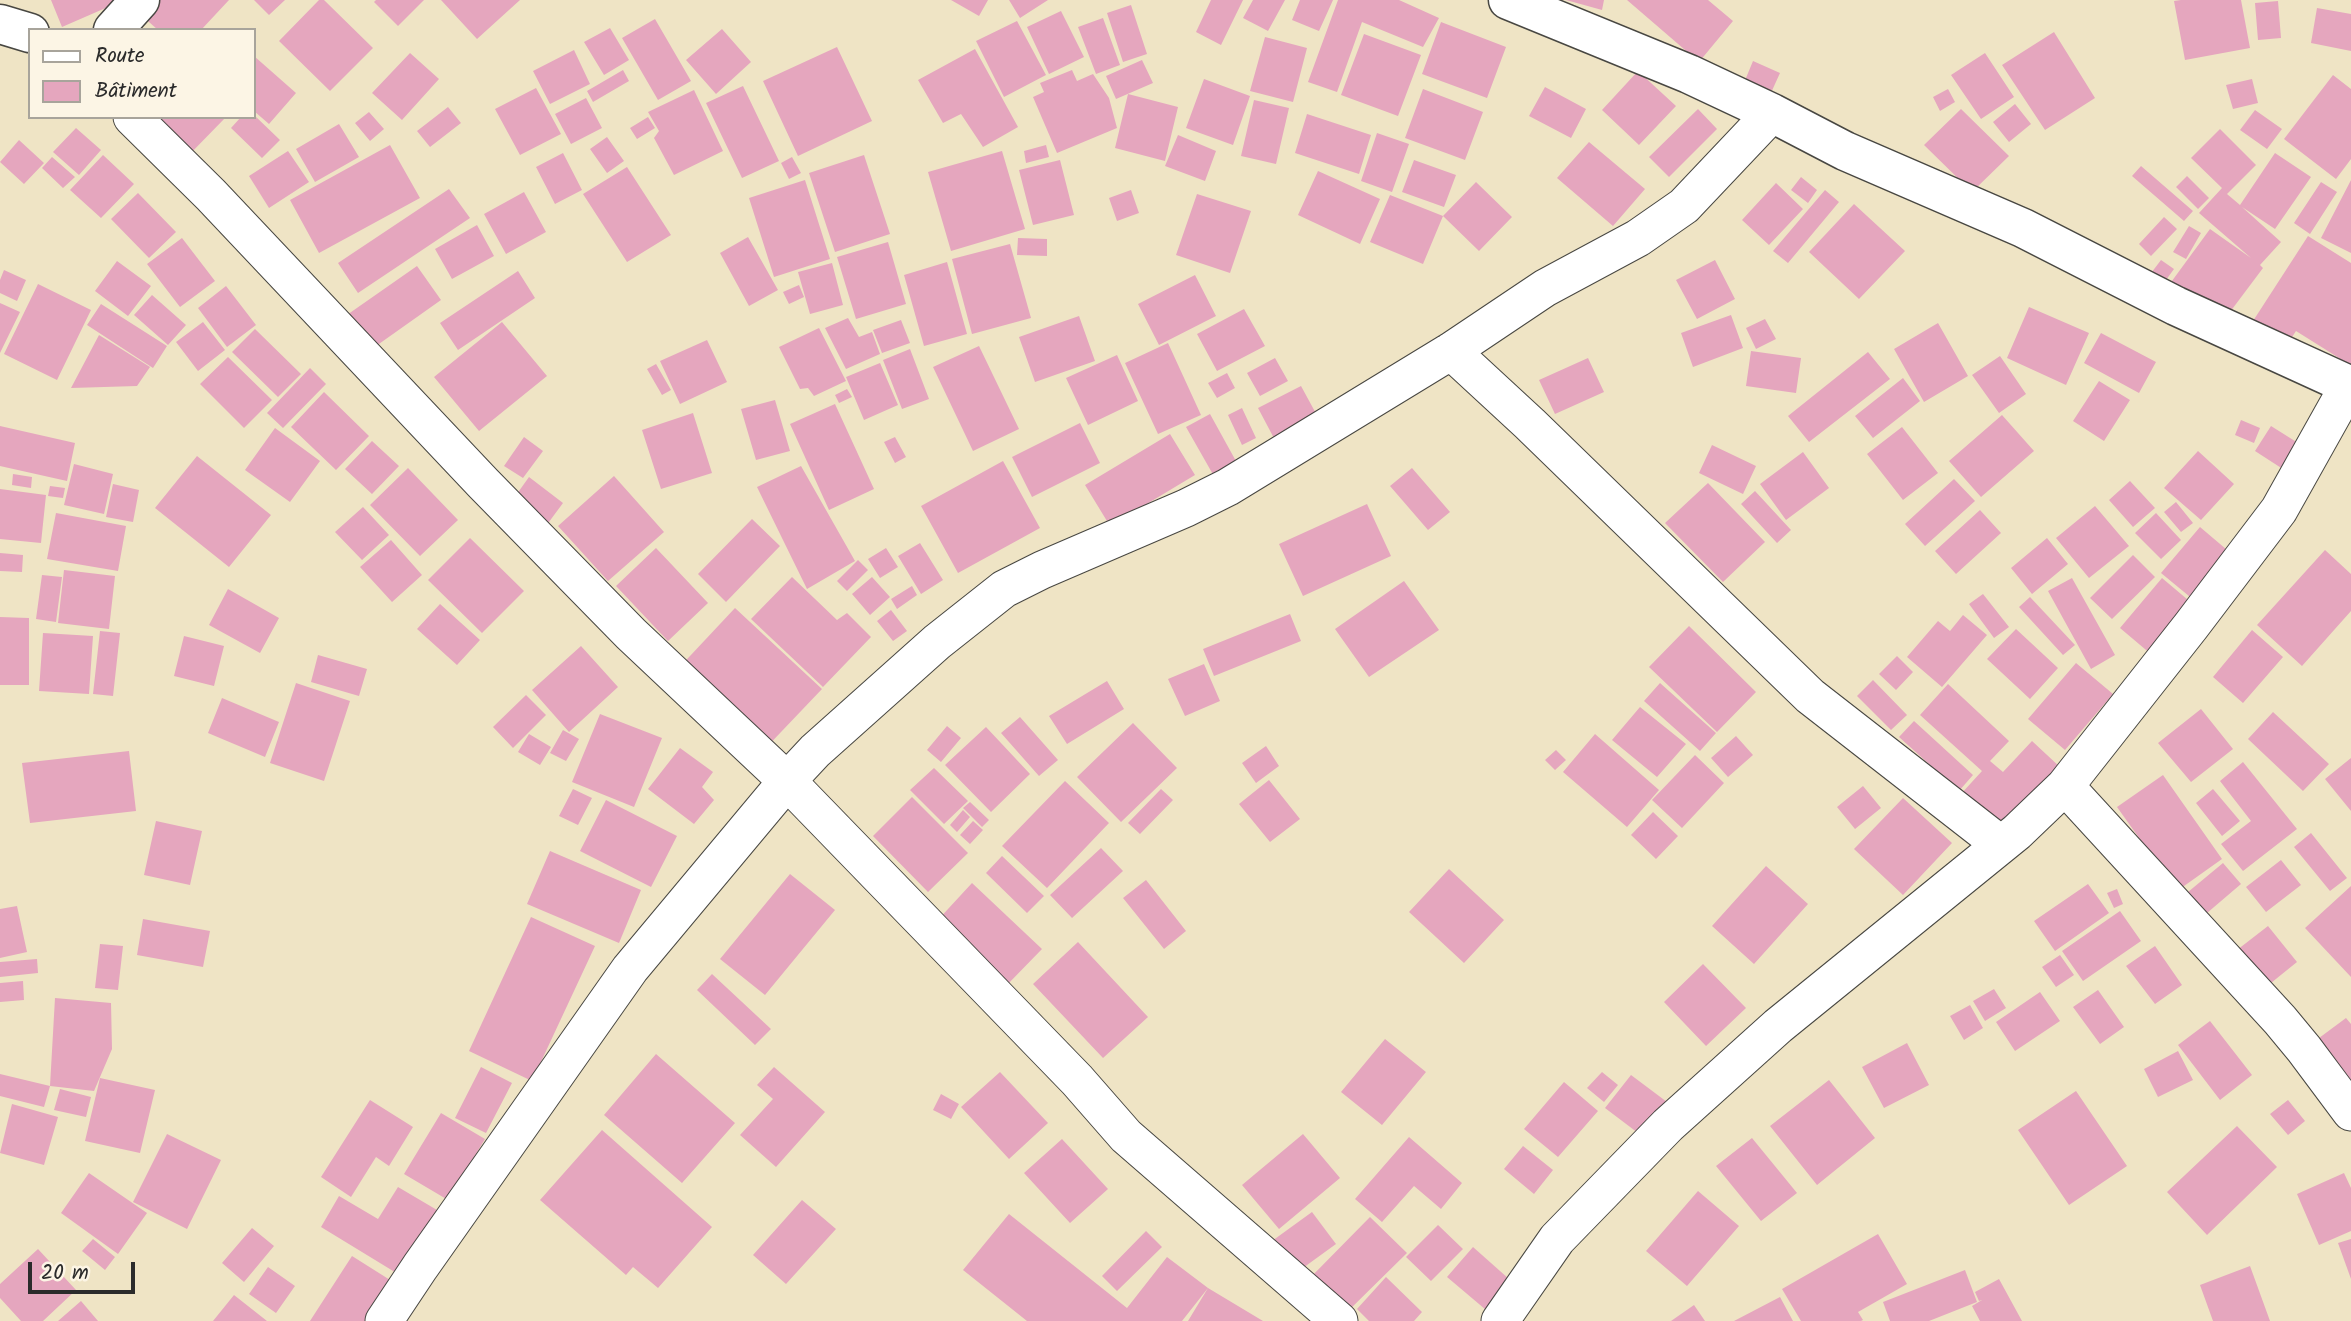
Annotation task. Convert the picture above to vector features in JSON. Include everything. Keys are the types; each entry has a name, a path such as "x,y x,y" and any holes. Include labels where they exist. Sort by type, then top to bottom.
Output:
{"street":[{"path":"115,28 140,0"},
{"path":"1500,1321 1557,1239 1668,1125 1778,1026 2017,832 2065,786 2278,510 2350,386 2176,306 2023,228 1845,151 1689,74 1508,0"},
{"path":"0,24 28,32"},
{"path":"384,1321 630,968 787,780 815,751 937,642 1004,589 1228,487 1451,352 1545,288 1639,238 1684,206 1772,113"},
{"path":"134,119 211,195 483,483 631,634 787,780 1068,1070 1126,1136 1339,1321"},
{"path":"1451,352 1540,434 1810,696 2000,844"},
{"path":"2065,786 2280,1020 2351,1112"}],"building":[{"path":"51,0 124,0 62,27"},
{"path":"153,0 229,0 203,28 156,28 140,14"},
{"path":"254,0 285,0 269,15"},
{"path":"319,0 324,0 373,48 330,91 279,41"},
{"path":"424,0 398,26 374,2"},
{"path":"441,0 520,0 477,39"},
{"path":"951,0 988,0 979,16"},
{"path":"1009,0 1048,0 1020,18"},
{"path":"1211,0 1243,0 1221,45 1196,32"},
{"path":"1253,0 1285,0 1268,31 1243,18"},
{"path":"1300,0 1333,0 1319,31 1292,20"},
{"path":"1338,0 1399,0 1439,18 1423,47 1362,22 1337,92 1308,82"},
{"path":"1566,0 1604,0 1602,10"},
{"path":"1627,0 1708,0 1733,21 1699,62"},
{"path":"2241,0 2250,48 2185,60 2174,1"},
{"path":"2278,1 2281,38 2258,40 2255,3"},
{"path":"1131,5 1147,54 1123,62 1107,13"},
{"path":"2317,8 2351,14 2351,51 2311,43"},
{"path":"1061,11 1084,57 1049,74 1027,27"},
{"path":"1103,18 1120,65 1096,74 1078,27"},
{"path":"655,19 691,81 658,100 622,38"},
{"path":"1017,21 1046,75 1004,97 976,41"},
{"path":"1441,22 1506,47 1487,98 1422,74"},
{"path":"610,28 629,60 604,75 584,42"},
{"path":"722,29 751,62 716,94 686,60"},
{"path":"2054,32 2095,98 2045,130 2002,65"},
{"path":"1364,34 1421,55 1398,116 1341,95"},
{"path":"1265,37 1307,48 1293,102 1250,91"},
{"path":"837,47 872,121 798,156 763,81"},
{"path":"975,49 1018,127 983,147 961,114 943,123 918,80"},
{"path":"574,50 590,84 550,104 533,71"},
{"path":"410,53 439,79 402,120 372,93"},
{"path":"1985,53 2014,97 1981,119 1951,75"},
{"path":"256,58 296,93 269,124 256,113"},
{"path":"1142,60 1153,83 1116,99 1106,76"},
{"path":"1753,61 1780,73 1765,106 1739,95"},
{"path":"623,70 629,81 593,102 587,91"},
{"path":"1072,70 1077,81 1093,74 1109,98 1117,128 1057,153 1033,97 1044,92 1040,83"},
{"path":"1638,71 1676,106 1639,145 1602,110"},
{"path":"2333,75 2351,89 2351,159 2336,179 2284,139"},
{"path":"1204,79 1250,96 1233,145 1186,128"},
{"path":"2252,79 2258,103 2233,109 2226,85"},
{"path":"743,86 779,161 742,178 706,103"},
{"path":"1545,87 1586,109 1571,138 1529,116"},
{"path":"536,88 561,134 520,155 495,109"},
{"path":"1423,89 1483,112 1465,160 1405,138"},
{"path":"1948,89 1955,102 1940,111 1933,97"},
{"path":"694,90 723,151 674,175 654,138 659,131 648,112"},
{"path":"1128,94 1178,107 1165,161 1115,148"},
{"path":"586,98 602,128 571,144 555,114"},
{"path":"1254,100 1289,108 1276,164 1241,156"},
{"path":"2015,104 2031,124 2009,142 1993,122"},
{"path":"448,107 461,123 430,147 417,131"},
{"path":"1698,109 1717,129 1669,177 1649,157"},
{"path":"1961,109 2009,156 1972,192 1924,145"},
{"path":"2255,110 2282,129 2267,149 2240,130"},
{"path":"369,112 384,129 370,141 355,123"},
{"path":"1307,114 1371,135 1359,174 1295,153"},
{"path":"256,117 280,140 262,158 231,128 239,119"},
{"path":"648,117 655,128 637,139 630,128"},
{"path":"146,119 224,119 186,158"},
{"path":"339,124 359,157 315,182 296,149"},
{"path":"76,128 101,150 79,175 53,152"},
{"path":"2220,129 2256,165 2227,194 2240,205 2275,153 2311,177 2275,229 2242,207 2281,242 2260,265 2263,268 2221,324 2169,285 2210,229 2251,258 2199,213 2222,188 2191,158"},
{"path":"1377,133 1409,144 1392,192 1361,181"},
{"path":"1178,135 1216,151 1205,181 1165,166"},
{"path":"607,137 624,161 607,173 590,149"},
{"path":"19,140 44,163 24,184 0,162"},
{"path":"1589,142 1645,189 1613,226 1557,178"},
{"path":"390,145 420,198 319,253 290,200"},
{"path":"1046,145 1049,157 1026,163 1024,151"},
{"path":"288,151 309,182 269,208 249,176"},
{"path":"1002,151 1025,229 951,251 928,172"},
{"path":"563,153 582,190 555,204 536,167"},
{"path":"103,155 134,184 101,218 70,190"},
{"path":"864,155 890,234 835,252 809,173"},
{"path":"52,157 75,177 63,188 42,168"},
{"path":"792,157 801,173 789,179 781,163"},
{"path":"1060,160 1074,215 1033,225 1019,170"},
{"path":"1414,160 1456,175 1444,207 1402,192"},
{"path":"2141,166 2193,211 2184,221 2132,176"},
{"path":"627,167 671,235 627,262 583,194"},
{"path":"1318,171 1380,199 1360,244 1298,215"},
{"path":"2187,176 2209,198 2198,209 2176,187"},
{"path":"1801,177 1817,190 1808,203 1791,190"},
{"path":"805,180 830,259 774,277 749,198"},
{"path":"2351,180 2351,253 2321,238"},
{"path":"1476,182 1512,217 1479,251 1443,216"},
{"path":"2321,182 2337,192 2310,234 2294,223"},
{"path":"1776,183 1803,209 1769,245 1742,220"},
{"path":"449,189 470,218 358,293 338,263"},
{"path":"1131,190 1139,213 1117,221 1109,198"},
{"path":"1825,190 1839,202 1788,263 1773,251"},
{"path":"524,192 546,232 506,254 484,214"},
{"path":"138,193 176,232 149,258 111,219"},
{"path":"1197,194 1251,211 1230,273 1176,255"},
{"path":"1390,195 1443,216 1423,264 1370,242"},
{"path":"1854,204 1905,251 1859,299 1809,252"},
{"path":"2164,217 2177,229 2151,256 2139,244"},
{"path":"477,225 494,256 452,279 435,249"},
{"path":"2189,226 2201,233 2186,259 2173,252"},
{"path":"2308,236 2351,263 2351,383 2331,370 2339,358 2296,331 2288,343 2253,321"},
{"path":"748,237 778,290 749,306 720,253"},
{"path":"182,238 215,281 180,307 147,264"},
{"path":"1018,238 1047,239 1047,256 1017,255"},
{"path":"888,242 906,304 856,319 837,257"},
{"path":"1010,244 1031,318 972,334 952,259"},
{"path":"1715,260 1735,299 1697,319 1676,280"},
{"path":"2161,260 2174,269 2155,295 2142,285"},
{"path":"117,261 151,286 128,316 95,291"},
{"path":"947,262 967,334 924,346 904,275"},
{"path":"832,263 843,305 810,314 798,272"},
{"path":"417,266 441,300 369,351 344,317"},
{"path":"4,270 26,280 17,301 0,293 0,280"},
{"path":"518,271 535,298 458,350 440,323"},
{"path":"1195,275 1216,316 1159,345 1138,304"},
{"path":"38,284 91,310 57,380 4,354"},
{"path":"799,285 804,297 789,304 783,292"},
{"path":"226,286 256,325 227,347 198,308"},
{"path":"152,295 186,325 168,345 134,315"},
{"path":"0,303 20,312 0,353"},
{"path":"101,304 167,346 153,368 87,325"},
{"path":"2029,307 2089,333 2066,385 2007,358"},
{"path":"1244,309 1265,346 1217,371 1197,334"},
{"path":"1731,315 1743,348 1693,367 1681,333"},
{"path":"1079,316 1095,361 1035,382 1019,337"},
{"path":"848,318 859,337 872,332 880,354 846,369 825,328"},
{"path":"1765,319 1776,339 1756,349 1746,328"},
{"path":"901,320 910,343 882,353 873,330"},
{"path":"203,322 225,350 198,371 176,342"},
{"path":"502,322 547,376 479,431 434,377"},
{"path":"1938,323 1968,376 1924,402 1894,349"},
{"path":"819,328 846,381 814,396 808,388 800,389 779,347"},
{"path":"255,329 301,374 278,397 232,352"},
{"path":"2101,333 2156,362 2139,393 2084,363"},
{"path":"99,335 150,367 137,386 71,388"},
{"path":"707,340 727,382 680,404 660,361"},
{"path":"1168,343 1201,415 1158,434 1125,363"},
{"path":"979,346 1019,429 973,451 933,367"},
{"path":"910,349 929,399 902,409 883,360"},
{"path":"1751,351 1801,358 1796,393 1746,386"},
{"path":"1868,352 1890,379 1809,442 1788,416"},
{"path":"1117,355 1138,401 1088,425 1066,378"},
{"path":"2000,356 2026,394 1999,413 1972,375"},
{"path":"228,357 272,400 244,428 200,384"},
{"path":"1275,358 1288,381 1260,396 1247,373"},
{"path":"1588,358 1604,392 1555,414 1539,380"},
{"path":"880,363 898,405 864,420 846,377"},
{"path":"656,364 671,390 662,395 647,369"},
{"path":"310,368 326,384 283,428 267,413"},
{"path":"1227,373 1235,388 1217,398 1208,383"},
{"path":"1903,378 1920,401 1873,438 1855,416"},
{"path":"2099,381 2130,400 2104,441 2073,421"},
{"path":"1301,386 1319,419 1276,442 1258,408"},
{"path":"847,389 852,397 839,403 835,395"},
{"path":"324,392 369,436 336,470 291,427"},
{"path":"775,400 790,451 756,460 741,409"},
{"path":"835,404 874,489 829,510 790,424"},
{"path":"1242,408 1256,438 1242,445 1228,415"},
{"path":"693,413 712,473 661,489 642,430"},
{"path":"1210,414 1242,472 1219,485 1186,427"},
{"path":"2002,415 2034,451 1981,497 1949,461"},
{"path":"2241,420 2260,428 2254,443 2235,435"},
{"path":"1080,423 1100,463 1032,497 1012,457"},
{"path":"0,426 75,443 67,481 0,466"},
{"path":"2271,426 2306,448 2289,473 2255,451"},
{"path":"1902,427 1938,473 1903,500 1867,454"},
{"path":"275,428 320,461 290,502 245,470"},
{"path":"1170,434 1195,475 1110,526 1085,485"},
{"path":"524,437 543,451 523,478 504,466"},
{"path":"895,437 906,457 895,463 884,442"},
{"path":"372,441 399,466 372,494 345,469"},
{"path":"1712,445 1756,466 1743,494 1699,473"},
{"path":"2198,451 2234,484 2201,520 2164,488"},
{"path":"1803,452 1829,488 1786,520 1760,484"},
{"path":"197,456 271,515 229,567 155,508"},
{"path":"1003,461 1040,528 958,573 921,506"},
{"path":"74,464 113,474 104,514 64,505"},
{"path":"801,466 855,561 807,589 757,487"},
{"path":"408,468 458,520 420,556 370,505"},
{"path":"1412,468 1450,512 1428,530 1390,486"},
{"path":"13,474 32,477 31,488 12,485"},
{"path":"614,476 664,532 608,581 558,526"},
{"path":"529,477 563,503 543,530 509,505"},
{"path":"1954,479 1975,501 1925,546 1905,524"},
{"path":"2130,481 2155,508 2133,527 2109,500"},
{"path":"1708,483 1765,542 1723,582 1665,523"},
{"path":"113,484 139,490 133,522 106,517"},
{"path":"50,486 65,488 63,498 48,496"},
{"path":"0,489 46,495 41,543 0,539"},
{"path":"1755,491 1791,530 1777,543 1741,504"},
{"path":"2176,502 2193,523 2181,532 2164,512"},
{"path":"1367,504 1391,556 1303,596 1279,544"},
{"path":"2095,506 2129,546 2089,578 2056,538"},
{"path":"363,507 389,535 362,560 335,532"},
{"path":"1980,510 2001,533 1956,574 1935,551"},
{"path":"56,513 126,526 118,571 47,559"},
{"path":"2156,513 2181,540 2161,559 2135,533"},
{"path":"752,519 780,546 726,602 698,574"},
{"path":"2200,527 2233,555 2195,601 2161,573"},
{"path":"470,538 524,591 482,633 428,580"},
{"path":"2047,538 2068,564 2032,594 2011,568"},
{"path":"391,540 422,575 392,602 360,567"},
{"path":"920,543 943,580 921,594 898,556"},
{"path":"656,548 708,603 668,641 616,586"},
{"path":"886,548 898,567 880,578 868,559"},
{"path":"2325,550 2351,574 2351,611 2302,666 2257,625"},
{"path":"0,553 23,555 22,572 0,571"},
{"path":"2133,555 2155,577 2112,619 2090,598"},
{"path":"858,560 868,570 847,591 837,581"},
{"path":"64,570 115,576 109,629 58,623"},
{"path":"42,575 62,577 56,622 36,619"},
{"path":"792,577 837,620 847,613 871,637 823,687 751,619"},
{"path":"872,577 890,597 870,615 852,594"},
{"path":"2072,578 2115,655 2091,669 2048,591"},
{"path":"2162,578 2194,605 2152,655 2120,628"},
{"path":"1404,581 1439,630 1369,677 1335,629"},
{"path":"912,586 917,595 897,609 891,599"},
{"path":"228,589 279,618 260,653 209,625"},
{"path":"1983,594 2009,627 1994,638 1969,604"},
{"path":"2030,597 2075,645 2063,655 2019,607"},
{"path":"440,604 480,640 457,665 417,629"},
{"path":"735,608 822,689 761,753 675,672"},
{"path":"891,610 907,631 893,641 877,621"},
{"path":"1290,614 1301,641 1214,676 1203,649"},
{"path":"1963,615 1987,635 1942,687 1907,657 1938,621 1950,631"},
{"path":"0,617 29,618 29,685 0,685"},
{"path":"1689,626 1756,692 1717,732 1649,667"},
{"path":"2016,629 2058,668 2030,699 1987,659"},
{"path":"2252,630 2283,657 2243,703 2213,677"},
{"path":"100,631 120,633 113,696 93,694"},
{"path":"43,633 93,636 89,694 39,691"},
{"path":"184,636 224,646 214,686 174,676"},
{"path":"581,646 618,687 569,732 532,690"},
{"path":"318,655 367,669 359,696 311,682"},
{"path":"1897,656 1913,672 1896,690 1879,674"},
{"path":"2076,663 2113,694 2065,750 2028,719"},
{"path":"1204,664 1220,701 1185,716 1168,679"},
{"path":"1873,680 1907,715 1891,730 1857,696"},
{"path":"1107,681 1124,709 1067,744 1049,716"},
{"path":"296,683 350,701 324,781 270,763"},
{"path":"1660,683 1716,733 1700,751 1644,701"},
{"path":"1948,684 2009,741 1990,761 2003,772 2032,741 2061,768 2001,833 1960,795 1982,771 1920,715"},
{"path":"526,695 546,715 513,748 493,727"},
{"path":"222,698 279,722 265,757 208,733"},
{"path":"1640,707 1686,744 1657,777 1612,740"},
{"path":"2201,709 2233,749 2191,782 2158,743"},
{"path":"2273,712 2329,764 2303,791 2248,739"},
{"path":"600,714 662,738 634,807 572,782"},
{"path":"1020,717 1058,760 1039,776 1001,733"},
{"path":"1914,721 1973,775 1959,791 1899,737"},
{"path":"1133,723 1177,768 1121,822 1077,777"},
{"path":"947,726 961,738 941,762 927,750"},
{"path":"986,727 1030,774 991,812 945,765"},
{"path":"563,730 579,739 566,761 550,753"},
{"path":"529,734 551,747 540,765 518,752"},
{"path":"1595,734 1659,790 1627,827 1563,772"},
{"path":"1736,736 1753,755 1728,777 1711,758"},
{"path":"1266,746 1279,766 1256,783 1242,763"},
{"path":"680,748 713,772 702,787 714,800 694,824 648,789"},
{"path":"1556,750 1566,760 1555,770 1545,760"},
{"path":"129,751 136,811 30,823 22,763"},
{"path":"1695,755 1724,783 1682,828 1652,800"},
{"path":"2351,758 2351,811 2325,779"},
{"path":"2243,762 2297,829 2243,871 2221,844 2251,821 2220,781"},
{"path":"934,768 968,801 944,824 910,790"},
{"path":"2163,775 2222,859 2177,891 2117,807"},
{"path":"1269,780 1300,819 1270,842 1239,804"},
{"path":"1065,781 1109,823 1047,888 1002,846"},
{"path":"1863,786 1881,808 1855,829 1837,807"},
{"path":"573,789 592,798 578,825 559,816"},
{"path":"1161,789 1173,800 1140,834 1128,823"},
{"path":"2213,789 2240,821 2222,836 2196,803"},
{"path":"912,797 968,853 928,892 873,836"},
{"path":"1903,798 1952,843 1903,895 1854,849"},
{"path":"606,800 677,836 651,887 580,851"},
{"path":"970,802 989,820 982,827 963,808"},
{"path":"963,810 970,817 957,832 950,825"},
{"path":"1653,812 1678,836 1656,859 1631,835"},
{"path":"156,821 202,831 190,885 144,875"},
{"path":"973,821 983,830 970,844 960,835"},
{"path":"2311,833 2347,878 2330,891 2294,847"},
{"path":"1101,848 1123,871 1072,918 1050,895"},
{"path":"550,851 641,890 619,943 527,904"},
{"path":"1002,856 1044,896 1027,913 986,873"},
{"path":"2281,860 2301,885 2266,912 2246,887"},
{"path":"2223,863 2241,884 2200,919 2182,897"},
{"path":"1766,866 1808,904 1754,964 1712,926"},
{"path":"1449,869 1504,920 1464,963 1409,912"},
{"path":"790,874 835,910 765,995 720,959"},
{"path":"1146,880 1186,931 1164,949 1123,898"},
{"path":"972,883 1042,949 1006,986 936,922"},
{"path":"2088,884 2109,913 2055,951 2034,921"},
{"path":"2351,886 2351,977 2305,928"},
{"path":"2117,889 2123,904 2114,908 2107,893"},
{"path":"17,906 27,952 0,958 0,909"},
{"path":"2120,911 2141,941 2083,981 2062,951"},
{"path":"531,917 595,946 532,1081 469,1051"},
{"path":"143,919 210,931 203,967 137,955"},
{"path":"2268,926 2297,962 2266,987 2237,950"},
{"path":"1078,942 1148,1017 1103,1058 1033,984"},
{"path":"100,944 123,946 118,990 95,988"},
{"path":"2155,946 2182,985 2155,1004 2126,966"},
{"path":"2060,955 2074,975 2056,987 2042,967"},
{"path":"37,959 38,973 0,977 0,962"},
{"path":"1703,964 1746,1008 1706,1046 1664,1002"},
{"path":"712,974 771,1029 755,1045 697,990"},
{"path":"23,981 24,1000 0,1002 0,983"},
{"path":"1994,989 2006,1008 1985,1021 1973,1001"},
{"path":"2098,990 2124,1027 2100,1044 2073,1007"},
{"path":"2040,992 2060,1021 2015,1051 1996,1022"},
{"path":"55,998 111,1003 112,1049 94,1091 50,1086"},
{"path":"1970,1005 1983,1028 1964,1040 1950,1016"},
{"path":"2346,1018 2351,1024 2351,1088 2315,1041"},
{"path":"2210,1021 2252,1075 2220,1100 2178,1045"},
{"path":"1385,1039 1426,1072 1382,1125 1341,1092"},
{"path":"1907,1043 1929,1085 1884,1108 1862,1067"},
{"path":"2178,1051 2193,1080 2158,1097 2144,1069"},
{"path":"656,1054 735,1123 682,1183 604,1115"},
{"path":"481,1067 512,1083 486,1133 455,1118"},
{"path":"774,1067 825,1112 776,1167 740,1135 773,1099 757,1085"},
{"path":"1000,1072 1048,1123 1009,1159 961,1107"},
{"path":"1602,1072 1618,1085 1604,1102 1587,1088"},
{"path":"0,1074 50,1086 44,1107 0,1096"},
{"path":"1631,1075 1667,1102 1642,1136 1605,1108"},
{"path":"100,1078 155,1090 140,1153 85,1141"},
{"path":"1829,1080 1875,1138 1817,1185 1770,1126"},
{"path":"1564,1082 1598,1111 1558,1157 1524,1129"},
{"path":"60,1089 91,1097 86,1117 54,1110"},
{"path":"2076,1091 2127,1166 2069,1205 2018,1130"},
{"path":"941,1094 959,1104 951,1119 933,1110"},
{"path":"370,1100 413,1127 389,1166 376,1157 351,1197 321,1177"},
{"path":"2288,1100 2305,1121 2288,1135 2270,1114"},
{"path":"12,1104 58,1117 44,1165 0,1153"},
{"path":"441,1113 485,1139 448,1200 404,1174"},
{"path":"2237,1126 2277,1167 2207,1235 2167,1192"},
{"path":"602,1130 712,1227 658,1288 633,1267 626,1275 540,1200"},
{"path":"167,1134 221,1160 187,1229 133,1202"},
{"path":"1303,1134 1340,1178 1279,1229 1242,1185"},
{"path":"1409,1137 1462,1183 1441,1209 1414,1186 1382,1222 1355,1199"},
{"path":"1752,1138 1797,1193 1761,1221 1716,1166"},
{"path":"1062,1139 1108,1189 1070,1223 1024,1173"},
{"path":"1523,1146 1553,1170 1534,1194 1504,1169"},
{"path":"89,1173 147,1213 118,1254 61,1213"},
{"path":"2344,1173 2351,1188 2351,1231 2319,1245 2297,1194"},
{"path":"398,1187 437,1210 398,1274 321,1227 339,1196 378,1219"},
{"path":"1698,1191 1739,1226 1687,1286 1646,1251"},
{"path":"802,1200 836,1229 786,1284 753,1255"},
{"path":"1312,1212 1336,1244 1296,1273 1272,1241"},
{"path":"1009,1214 1127,1308 1167,1257 1208,1288 1182,1321 1027,1321 963,1270"},
{"path":"1370,1217 1407,1253 1343,1316 1307,1281"},
{"path":"1438,1225 1463,1249 1431,1281 1406,1257"},
{"path":"252,1228 274,1246 244,1282 222,1263"},
{"path":"1146,1231 1162,1247 1117,1291 1102,1276"},
{"path":"1878,1234 1907,1284 1858,1312 1863,1320 1861,1321 1801,1321 1782,1289"},
{"path":"93,1239 115,1257 105,1270 82,1251"},
{"path":"2351,1239 2351,1279 2338,1243"},
{"path":"1473,1247 1518,1287 1492,1315 1447,1277"},
{"path":"38,1249 76,1290 43,1321 21,1321 0,1298 0,1284"},
{"path":"352,1256 398,1285 375,1321 310,1321"},
{"path":"2250,1266 2270,1321 2213,1321 2200,1285"},
{"path":"268,1267 295,1286 276,1313 249,1294"},
{"path":"1965,1270 1977,1302 1929,1321 1890,1321 1883,1302"},
{"path":"1386,1277 1422,1312 1414,1321 1369,1321 1357,1309"},
{"path":"1999,1279 2022,1321 1980,1321 1972,1306 1982,1300 1979,1301 1975,1292"},
{"path":"1208,1288 1263,1321 1188,1321"},
{"path":"234,1295 267,1321 213,1321"},
{"path":"1780,1297 1793,1321 1734,1321"},
{"path":"81,1301 98,1321 58,1321"},
{"path":"1694,1305 1705,1321 1671,1321"}]}
